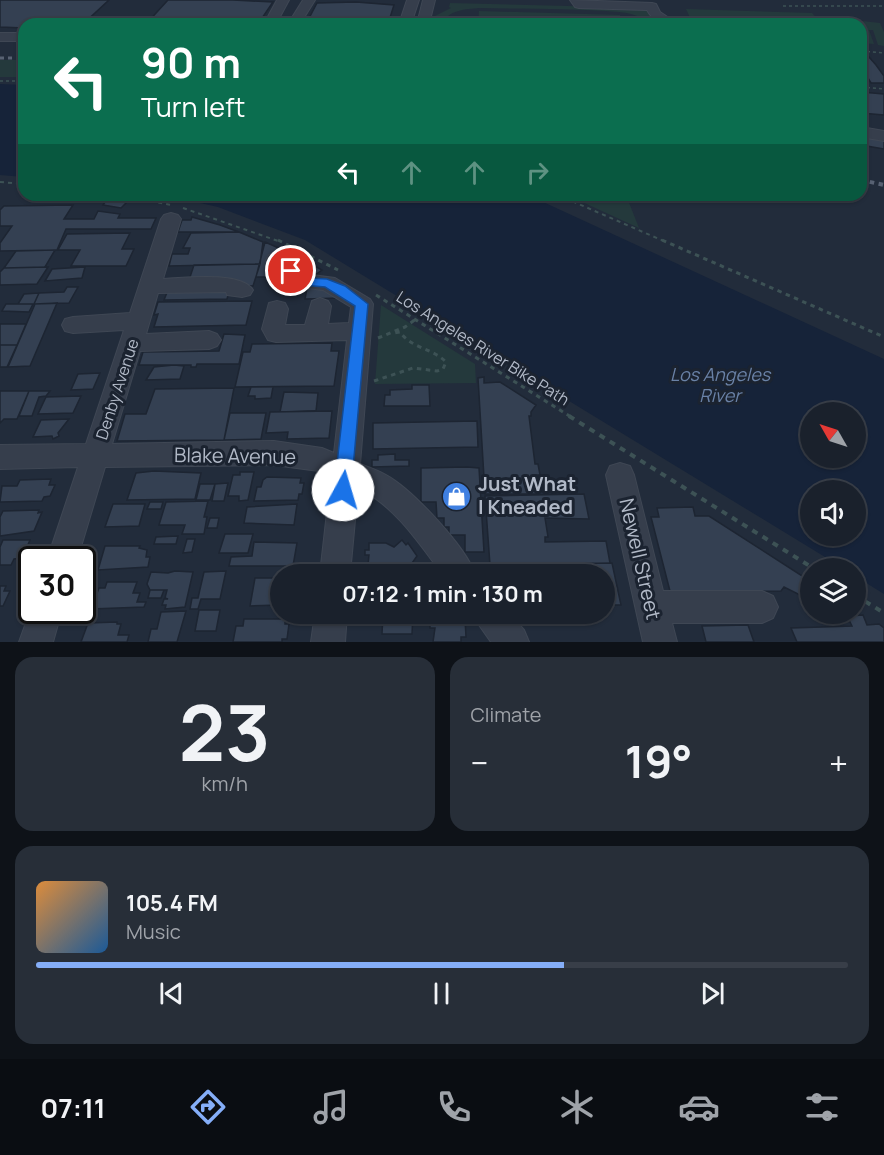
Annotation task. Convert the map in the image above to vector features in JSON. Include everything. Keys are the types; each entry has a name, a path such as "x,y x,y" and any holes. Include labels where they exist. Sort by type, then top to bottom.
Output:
{"street":[{"path":"273,18 283,0"},
{"path":"298,18 309,0"},
{"path":"407,18 413,0"},
{"path":"424,18 429,0"},
{"path":"576,0 579,4 652,7 655,14 662,18"},
{"path":"0,37 18,37"},
{"path":"867,125 884,126"},
{"path":"867,133 884,136"},
{"name":"Denby Avenue","path":"67,546 171,219"},
{"path":"276,260 307,282 327,283 365,297 359,332 336,564"},
{"path":"150,286 232,285 236,290 242,290"},
{"path":"315,333 320,306"},
{"path":"277,309 273,329 276,334 359,332"},
{"path":"72,326 209,340"},
{"name":"Blake Avenue","path":"0,457 274,453 322,460 377,484 418,519 452,564"},
{"name":"Newell Street","path":"620,475 660,642"},
{"path":"652,607 762,607"},
{"path":"36,642 42,624"},
{"path":"328,642 330,624"},
{"path":"498,624 512,642"}],"path":[{"path":"783,6 884,6"},
{"path":"867,52 884,53"},
{"path":"0,81 18,81"},
{"path":"867,88 884,89"},
{"path":"0,182 18,184"},
{"path":"147,201 190,210 245,228 301,251 338,271"},
{"path":"572,201 884,337"},
{"name":"Los Angeles River Bike Path","path":"365,297 416,319 800,560"},
{"path":"353,388 413,368 437,371 443,369 446,362 438,354 406,340 399,332 394,333 416,319"},
{"path":"866,602 884,613"}],"green space":[{"path":"450,3 649,8 648,13 657,18 644,18 619,12 567,9 479,8 458,11 446,18 434,18 451,8"},
{"path":"686,9 812,13 817,18 690,18"},
{"path":"479,11 620,15 621,18 478,18"},
{"path":"867,22 880,23 884,32 884,46 878,45 873,30 869,30 874,44 867,43"},
{"path":"0,60 18,60 18,77 0,77"},
{"path":"580,201 628,201 639,228"},
{"path":"381,305 475,364 476,383 375,384"}],"water":[{"path":"0,84 18,85 18,176 0,175"},
{"name":"Los Angeles River","path":"192,201 541,201 884,359 884,594 866,583 866,558 827,558 807,546 866,546 866,480 800,480 800,542 305,240 218,207"}],"building":[{"path":"0,0 109,0 90,18 18,18 18,28 0,27"},
{"path":"168,0 273,2 262,18 152,18"},
{"path":"356,2 394,5 390,18 309,18 317,3"},
{"path":"867,56 884,76 884,83 871,83 868,78"},
{"path":"867,93 884,94 884,115 867,114"},
{"path":"867,136 884,139 884,149 867,146"},
{"path":"106,201 127,202 121,208 103,205"},
{"path":"73,205 64,219 94,219 98,211 120,214 118,218 156,218 151,229 66,229 57,250 0,251 0,243 12,226 0,226 0,210 4,206"},
{"path":"192,217 239,232 178,232 182,220 191,220"},
{"path":"239,232 263,242 260,264 169,266 172,254 188,254 190,248 183,248 191,233"},
{"path":"130,233 122,249 134,249 126,266 71,266 80,250 58,250 67,234"},
{"path":"265,242 281,249 272,255 267,277 256,277"},
{"path":"55,250 45,267 4,268 16,251"},
{"path":"297,256 322,270 315,275 290,262"},
{"path":"260,264 253,286 188,283 194,265"},
{"path":"48,267 37,284 0,285 0,272 4,268"},
{"path":"85,267 82,278 45,281 52,269"},
{"path":"67,287 78,287 69,303 34,304 39,293 64,292"},
{"path":"230,288 227,299 164,300 168,290"},
{"path":"307,288 323,288 340,298 305,299"},
{"path":"39,293 34,304 18,304 24,294"},
{"path":"252,301 246,325 154,327 158,314 154,315 158,302"},
{"path":"57,303 30,366 8,367 35,304"},
{"path":"6,304 33,304 29,312 2,311"},
{"path":"0,324 26,324 17,345 0,345"},
{"path":"224,334 245,335 239,364 197,364 196,367 191,367 191,365 139,365 143,352 219,351"},
{"path":"332,343 331,351 339,351 334,386 235,387 243,352 250,352 252,344"},
{"path":"0,345 17,345 7,367 0,367"},
{"path":"184,366 180,379 146,380 154,367"},
{"path":"100,373 93,389 71,390 78,374"},
{"path":"484,377 484,383 500,382 536,405 529,416 535,464 538,464 540,475 536,475 538,494 485,494 478,378"},
{"path":"412,385 429,385 430,406 384,406 385,395 390,395 390,390 412,389"},
{"path":"251,387 273,387 271,398 255,399 255,396 248,396"},
{"path":"234,388 224,440 117,441 125,414 146,414 155,389"},
{"path":"0,391 29,391 17,419 4,419 0,423"},
{"path":"29,391 50,391 46,396 39,397 32,416 19,416"},
{"path":"284,392 318,393 316,411 280,412"},
{"path":"81,396 73,413 38,414 46,397"},
{"path":"332,411 329,438 287,439 288,432 266,433 270,412"},
{"path":"230,413 266,413 261,439 224,440"},
{"path":"69,419 58,433 59,436 53,439 52,436 33,437 41,420"},
{"path":"477,421 478,447 373,449 373,423"},
{"path":"395,454 395,460 409,460 409,466 372,467 372,460 378,460 378,455"},
{"path":"421,468 479,468 484,552 465,552 465,535 449,535 449,527 444,527 444,518 437,518 436,502 421,502"},
{"path":"154,471 201,473 195,499 127,500 136,473"},
{"path":"240,472 254,472 248,500 239,501 239,496 228,496 233,475 240,475"},
{"path":"267,477 301,478 300,483 304,483 302,494 299,494 298,500 254,501 257,487 261,487 263,480"},
{"path":"51,479 49,485 55,485 50,496 44,497 42,501 0,502 2,486 17,486 20,480"},
{"path":"228,483 224,501 212,501 215,484"},
{"path":"200,484 215,484 210,500 196,500"},
{"path":"584,494 589,519 545,518 548,537 545,537 545,542 606,541 610,563 490,564 485,496"},
{"path":"208,501 204,517 207,517 204,534 182,534 185,525 159,525 166,502"},
{"path":"150,502 163,502 161,509 147,509"},
{"path":"113,504 145,504 139,526 105,527"},
{"path":"297,504 294,525 244,523 247,507"},
{"path":"693,507 695,516 709,516 800,575 800,595 784,587 781,591 693,592 672,599 651,517 659,517 657,508"},
{"path":"39,510 38,513 42,512 34,531 0,536 0,517 3,511"},
{"path":"210,518 219,518 217,528 207,528"},
{"path":"225,534 253,534 248,553 219,553"},
{"path":"178,536 176,544 154,544 156,537"},
{"path":"187,539 195,539 192,552 183,553"},
{"path":"3,540 30,540 27,546 18,546 18,558 14,559 11,565 0,565 0,547"},
{"path":"402,540 406,545 408,543 417,556 411,564 368,564 369,555 365,555 365,550 369,550 369,543 386,543 394,547"},
{"path":"254,542 297,543 293,564 229,566 231,557 252,556"},
{"path":"105,546 140,546 139,548 147,550 146,557 150,557 148,567 98,570"},
{"path":"612,563 612,564 551,564"},
{"path":"226,571 220,599 201,599 198,609 190,609 192,598 198,598 204,572"},
{"path":"151,572 193,572 185,607 165,609 166,605 162,605 164,599 168,599 165,598 167,590 150,590 147,584"},
{"path":"615,577 621,605 615,605"},
{"path":"255,578 270,578 270,605 250,606"},
{"path":"107,582 137,582 133,593 140,593 137,602 146,602 144,607 96,609 96,596 99,588 105,588"},
{"path":"0,586 6,586 4,591 10,591 3,606 0,606"},
{"path":"150,590 164,590 161,598 148,598"},
{"path":"199,610 220,610 216,631 195,631"},
{"path":"186,611 177,642 148,642 151,629 157,629 161,612"},
{"path":"244,619 270,619 270,624 289,624 287,639 282,639 282,642 233,642 236,626 243,626"},
{"path":"866,622 867,625 879,624 884,628 884,642 797,642 791,628 852,626 851,624"},
{"path":"88,624 121,624 118,635 129,635 127,642 81,642"},
{"path":"382,624 412,624 412,634 382,634"},
{"path":"430,624 465,624 466,637 461,637 461,642 433,642 435,628 430,628"},
{"path":"748,625 754,642 706,642 702,626"}],"railway":[{"path":"0,58 18,58"},
{"path":"867,181 884,185"}],"place":[{"name":"Just What I Kneaded","path":"457,496"}],"route":[{"path":"291,271 307,282 327,283 362,304 343,490"}]}
